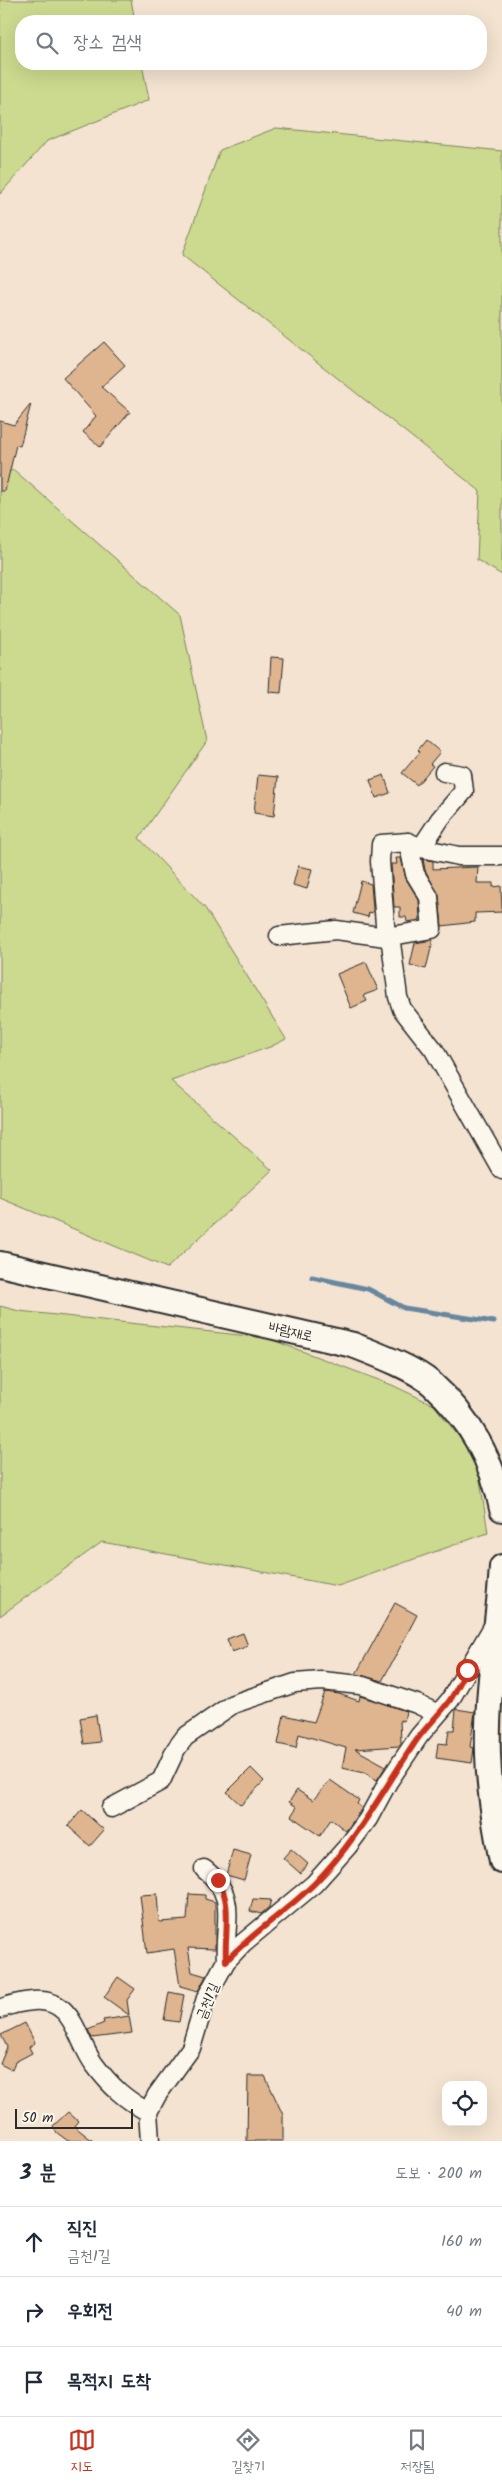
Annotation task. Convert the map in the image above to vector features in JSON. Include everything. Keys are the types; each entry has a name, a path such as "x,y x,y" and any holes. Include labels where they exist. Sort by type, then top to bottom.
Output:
{"street":[{"path":"279,936 336,930 386,937 432,929 429,897 415,874 415,845 464,791 462,775 444,772"},
{"path":"502,856 459,856 415,845 381,844 380,861 386,937 391,943 398,997 402,1010 434,1050 502,1170"},
{"name":"바람재로","path":"0,1264 353,1345 382,1356 431,1383 450,1403 475,1436 491,1466 502,1509"},
{"path":"502,1567 488,1755 496,1833 502,1861"},
{"name":"금천1길","path":"148,2112 157,2095 191,2048 206,1998 226,1961 243,1943 314,1884 348,1846 368,1819 388,1782 419,1736 450,1700 499,1617"},
{"path":"111,1808 161,1781 176,1749 185,1737 193,1731 233,1704 294,1683 322,1681 360,1685 417,1704 438,1714"},
{"path":"204,1869 218,1880 223,1888 228,1907 225,1941 226,1961"},
{"path":"0,2009 23,2002 43,2000 54,2002 65,2010 73,2022 84,2048 101,2072 124,2098 148,2112 150,2141"}],"green space":[{"path":"0,0 131,0 134,15 15,15 15,70 143,70 149,100 47,141 0,194"},
{"path":"276,128 502,151 502,575 477,560 480,491 182,255 220,150"},
{"path":"14,470 180,615 207,741 139,838 205,908 286,1039 270,1047 171,1081 272,1170 167,1268 0,1198 0,474"},
{"path":"0,1306 19,1311 267,1338 392,1385 434,1405 477,1460 488,1533 338,1586 102,1542 0,1616"}],"building":[{"path":"104,342 125,365 101,387 130,412 100,447 83,432 96,416 63,378"},
{"path":"31,404 20,446 16,445 5,491 0,491 0,421 14,425"},
{"path":"271,657 284,658 281,693 269,692"},
{"path":"426,740 440,752 430,764 433,766 417,785 402,773 420,752 418,750"},
{"path":"258,775 278,777 274,816 254,813"},
{"path":"384,775 390,793 376,798 370,780"},
{"path":"396,858 401,858 406,879 419,900 420,920 407,922 406,917 400,917 400,907 394,907 391,864 397,864"},
{"path":"423,859 433,861 433,869 478,867 477,883 493,883 493,887 501,886 502,912 475,913 475,922 442,926 439,896 425,870"},
{"path":"298,866 312,869 307,889 293,885"},
{"path":"361,881 371,884 373,909 372,913 369,912 368,917 353,913"},
{"path":"433,940 426,969 410,965 415,943"},
{"path":"366,962 378,990 364,995 367,1001 351,1008 337,974"},
{"path":"395,1603 417,1615 382,1681 356,1674"},
{"path":"243,1633 248,1646 232,1652 227,1639"},
{"path":"325,1692 339,1694 359,1701 360,1696 406,1711 404,1721 400,1720 401,1743 399,1746 355,1749 386,1766 377,1780 365,1773 342,1768 346,1748 299,1734 296,1748 278,1744 284,1715 314,1722"},
{"path":"456,1709 475,1712 470,1747 474,1748 472,1763 436,1758 438,1743 447,1744 449,1730 454,1730"},
{"path":"96,1715 100,1742 84,1744 80,1718"},
{"path":"251,1768 264,1781 241,1805 227,1792"},
{"path":"330,1780 359,1800 357,1804 362,1808 346,1831 331,1819 320,1836 291,1816 297,1807 289,1802 297,1790 313,1800"},
{"path":"82,1810 104,1830 90,1846 68,1826"},
{"path":"291,1849 308,1864 300,1873 283,1858"},
{"path":"233,1850 251,1855 244,1880 226,1875"},
{"path":"157,1894 159,1922 187,1920 189,1894 205,1895 205,1899 215,1902 215,1949 188,1948 192,1972 206,1976 198,1991 180,1986 174,1949 147,1953 140,1895"},
{"path":"253,1899 271,1900 269,1907 261,1914 250,1911"},
{"path":"118,1977 135,1989 127,2000 129,2015 104,1997"},
{"path":"169,1992 184,1995 179,2022 164,2020"},
{"path":"129,2016 132,2033 92,2038 88,2030 104,2023 103,2020"},
{"path":"25,2023 35,2043 29,2047 32,2053 15,2062 12,2070 0,2064 7,2047 1,2035"},
{"path":"248,2076 265,2076 283,2115 283,2141 247,2141"},
{"path":"68,2112 78,2121 74,2126 93,2141 68,2141 56,2132 53,2126"}],"waterway":[{"path":"312,1277 368,1289 404,1308 494,1322"}],"route":[{"path":"218,1880 223,1888 228,1907 225,1941 226,1961 243,1943 314,1884 348,1846 368,1819 388,1782 419,1736 450,1700 467,1670"}]}
